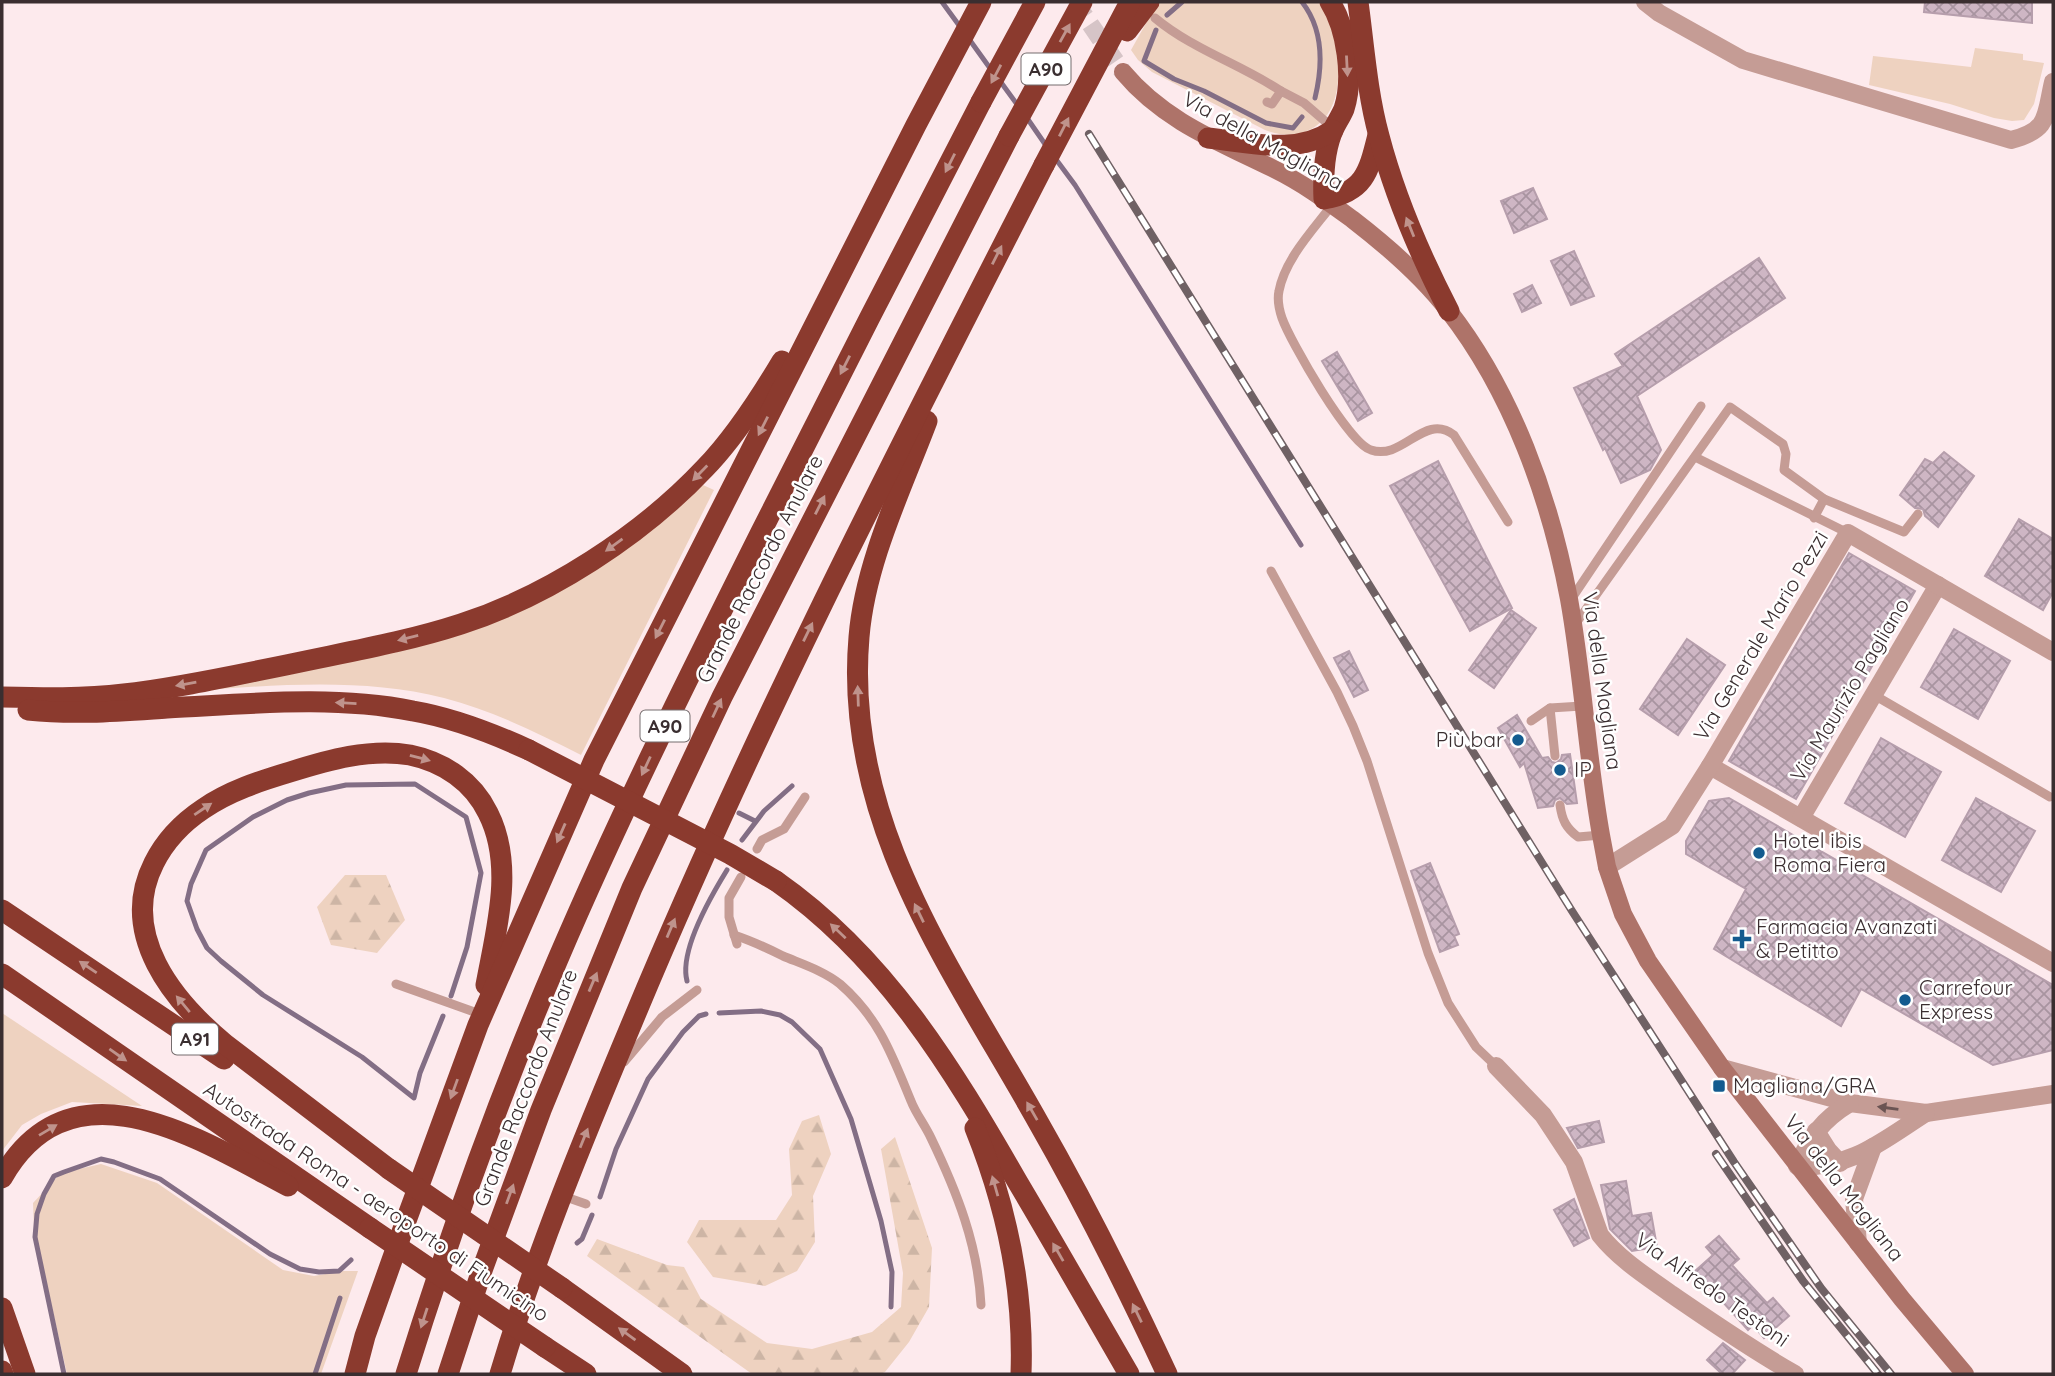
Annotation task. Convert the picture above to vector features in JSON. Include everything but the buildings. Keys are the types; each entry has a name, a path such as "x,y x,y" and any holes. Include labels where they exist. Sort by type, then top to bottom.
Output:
{"highway":[{"path":"348,1374 365,1336 479,1019 594,760 981,2"},
{"name":"Grande Raccordo Anulare","path":"406,1374 486,1139 591,884 685,684 866,324 1035,2"},
{"name":"Grande Raccordo Anulare","path":"448,1374 481,1273 541,1110 632,888 722,697 1009,136 1082,2"},
{"path":"502,1371 561,1195 673,924 782,685 966,316 1130,2"},
{"path":"1330,2 1338,16 1346,48 1347,93 1324,171 1328,202 1359,185 1367,173 1378,135"},
{"path":"1358,2 1371,104 1378,135 1404,213 1449,311"},
{"path":"1084,88 1152,10"},
{"path":"2,696 60,698 125,694 385,644 479,618 534,594 584,566 682,491 730,438 769,381 868,203 916,125"},
{"path":"1208,138 1272,145 1300,145 1313,142 1336,125"},
{"path":"966,316 884,536 865,601 859,636 858,675 860,723 866,764 881,821 906,886 962,992 1066,1172 1167,1374"},
{"path":"2,707 74,713 278,702 362,704 413,711 485,731 529,750 730,854 775,881 854,946 930,1038 978,1113 1129,1374"},
{"path":"389,1169 216,1037 193,1016 170,988 150,951 142,921 146,881 159,853 187,820 214,802 254,784 302,768 343,757 379,753 411,755 445,768 466,783 482,802 491,819 499,850 502,875 500,903 479,1019"},
{"name":"Autostrada Roma - aeroporto di Fiumicino","path":"2,910 389,1169 682,1374"},
{"name":"Autostrada Roma - aeroporto di Fiumicino","path":"2,974 586,1374"},
{"path":"930,1038 974,1126 1002,1213 1019,1300 1021,1374"},
{"path":"2,1178 26,1146 57,1125 82,1115 121,1114 164,1126 207,1144 370,1228"},
{"path":"2,1308 25,1374"},
{"path":"355,1374 365,1336"}],"main road":[{"name":"Via della Magliana","path":"1123,72 1139,91 1161,109 1208,138 1272,168 1328,202 1396,255 1449,311 1485,368 1524,445 1545,500 1569,602 1601,835 1623,914 1648,961 1722,1068 1858,1243 1965,1374"}],"street":[{"path":"1645,2 1659,13 1744,60 2011,140 2026,136 2040,127 2048,115 2053,82"},
{"name":"Via Generale Mario Pezzi","path":"1608,867 1672,826 1848,533 2050,647"},
{"name":"Via Maurizio Pagliano","path":"1801,818 1938,585"},
{"path":"1710,766 2053,963"},
{"name":"Via Alfredo Testoni","path":"1496,1066 1543,1115 1574,1162 1600,1235 1608,1245 1642,1273 1742,1344 1795,1374"},
{"path":"1722,1068 1850,1103 1926,1113 2053,1094"},
{"path":"1850,1103 1829,1116 1816,1131 1797,1166 1820,1167 1840,1163 1873,1147 1926,1113"},
{"path":"1816,1131 1840,1163"},
{"path":"1858,1243 1854,1199 1873,1147"}],"lane":[{"path":"1152,10 1181,37 1229,60 1304,103 1326,122 1336,125"},
{"path":"1266,102 1272,104 1281,91"},
{"path":"1328,202 1290,264 1279,291 1282,318 1297,350 1350,434 1364,447 1373,451 1394,449 1423,431 1436,428 1454,435 1508,522"},
{"path":"1569,602 1701,406"},
{"path":"1573,627 1730,407 1783,444 1786,454 1784,470 1825,499 1904,532 1918,514"},
{"path":"1695,457 1848,533"},
{"path":"1814,517 1825,499"},
{"path":"1271,571 1338,692 1353,726 1367,761 1428,953 1448,1003 1476,1047 1496,1066"},
{"path":"1874,695 2050,797"},
{"path":"1531,721 1550,708 1582,706"},
{"path":"1550,708 1555,756"},
{"path":"757,849 762,840 785,829 805,797"},
{"path":"1560,805 1567,829 1578,837 1601,835"},
{"path":"741,877 729,898 729,917 736,940 755,942 811,967 839,984 874,1020 900,1072 911,1102 931,1136 968,1225 979,1279 981,1305"},
{"path":"396,984 449,1003 479,1019"},
{"path":"608,1080 663,1017 697,990"},
{"path":"561,1195 586,1204"}],"green space":[{"path":"1158,2 1323,2 1337,53 1338,72 1337,91 1322,121 1307,131 1291,135 1265,130 1152,72 1131,50"},
{"path":"1975,48 2023,54 2023,60 2044,63 2034,104 2024,120 1994,118 1950,104 1869,85 1873,56 1971,67"},
{"path":"703,485 714,490 581,755 531,730 479,709 410,691 304,685 163,693 406,642 630,544"},
{"path":"345,875 386,875 405,920 377,953 331,945 317,907"},
{"path":"2,1013 142,1106 72,1102 22,1125 2,1151"},
{"path":"819,1115 831,1154 813,1196 815,1242 797,1271 765,1286 713,1277 687,1242 699,1220 776,1220 792,1195 789,1149 802,1121"},
{"path":"895,1137 932,1248 929,1307 909,1342 885,1372 880,1374 752,1374 587,1256 597,1239 667,1265 684,1267 701,1299 767,1343 812,1349 872,1332 901,1307 903,1273 881,1149"},
{"path":"101,1164 157,1183 283,1270 314,1276 358,1271 321,1374 67,1374 34,1228 33,1203 61,1173"}],"waterway":[{"path":"942,2 961,28"},
{"path":"1167,15 1182,2"},
{"path":"1302,2 1314,24 1320,48 1315,98"},
{"path":"1156,30 1144,61 1174,79 1204,91 1266,123 1293,128 1302,117"},
{"path":"969,39 992,71"},
{"path":"1000,81 1019,107"},
{"path":"1027,118 1047,147"},
{"path":"1055,158 1075,185 1301,545"},
{"path":"443,1016 420,1073 414,1098 362,1057 263,995 207,948 187,901 191,884 206,850 253,817 287,800 309,793 346,785 415,784 466,817 481,873 467,947 451,996"},
{"path":"742,840 764,811 792,786"},
{"path":"739,813 755,821"},
{"path":"687,981 686,969 692,940 705,909 727,870"},
{"path":"719,1013 761,1011 780,1015 792,1022 820,1049 851,1119 881,1221 892,1272 891,1307"},
{"path":"600,1197 616,1149 648,1079 683,1032 699,1016 706,1014"},
{"path":"64,1374 35,1237 37,1214 44,1194 54,1176 64,1172 101,1159 114,1162 160,1179 270,1254 300,1269 339,1271 351,1260"},
{"path":"577,1243 582,1239 592,1215"},
{"path":"315,1374 340,1298"}],"tunnel":[{"path":"1075,2 1123,72"}],"railway":[{"path":"1089,134 1572,911 1734,1162 1821,1288 1891,1374"},
{"path":"1716,1154 1803,1281 1878,1374"}],"place":[{"name":"Più bar","path":"1518,740"},
{"name":"IP","path":"1560,770"},
{"name":"Hotel ibis Roma Fiera","path":"1759,853"},
{"name":"Farmacia Avanzati & Petitto","path":"1742,939"},
{"name":"Carrefour Express","path":"1905,1000"},
{"name":"Magliana/GRA","path":"1719,1086"}]}
